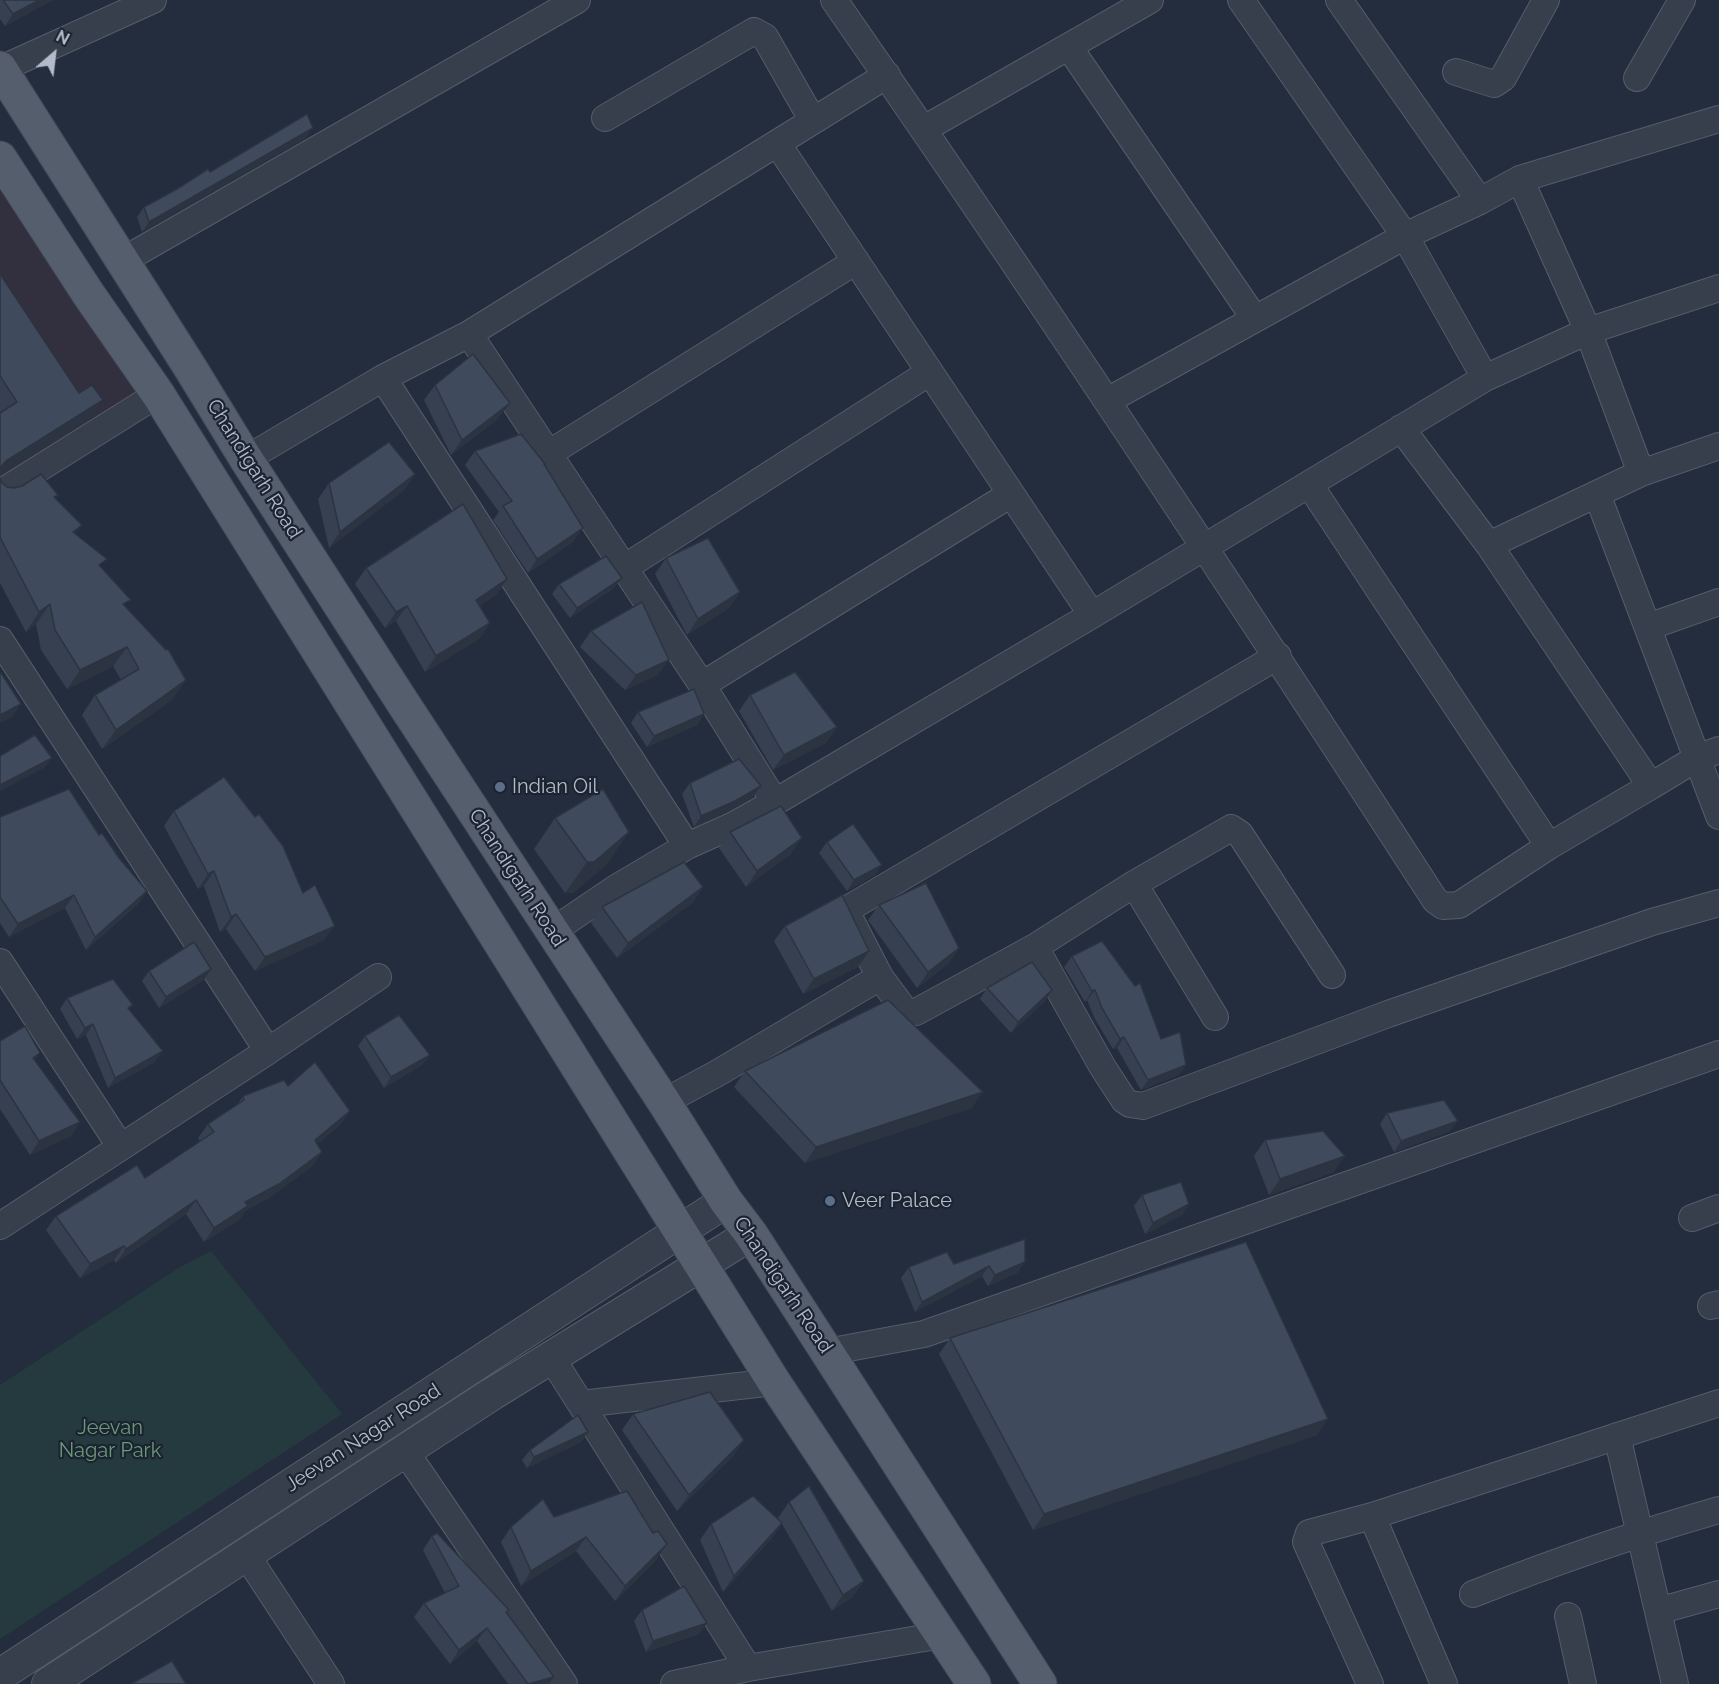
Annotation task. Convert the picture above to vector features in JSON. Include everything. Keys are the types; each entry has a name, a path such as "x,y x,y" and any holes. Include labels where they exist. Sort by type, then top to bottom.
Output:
{"main road":[{"name":"Chandigarh Road","path":"0,69 246,459 726,1201 751,1234 1040,1684"},
{"path":"0,158 89,295 158,394 774,1382 974,1684"}],"street":[{"path":"0,69 153,0"},
{"path":"122,261 578,0"},
{"path":"834,0 991,226 1278,656 1440,905 1445,907 1459,904 1549,846 1708,754"},
{"path":"1241,0 1405,236 1485,378"},
{"path":"1339,0 1480,201"},
{"path":"1456,72 1492,84 1498,83 1503,78 1546,0"},
{"path":"1637,78 1682,0"},
{"path":"924,129 1069,47 1134,4"},
{"path":"605,118 754,31 765,37 813,121"},
{"path":"1069,47 1255,319"},
{"path":"246,459 382,378 469,334 887,75"},
{"path":"1107,401 1405,236 1520,180 1719,119"},
{"path":"777,143 1092,615"},
{"path":"1520,180 1588,331 1641,473"},
{"path":"548,454 856,261"},
{"path":"551,932 616,888 687,846 734,825 775,802 1092,615 1485,378 1588,331 1719,288"},
{"path":"469,334 702,686 775,802"},
{"path":"624,568 930,372"},
{"path":"382,378 687,846"},
{"path":"0,493 158,394"},
{"path":"1401,428 1489,545 1651,786"},
{"path":"1489,545 1641,473 1719,446"},
{"path":"1309,484 1549,846"},
{"path":"702,686 1011,494"},
{"path":"1597,494 1648,627 1708,754 1719,816"},
{"path":"1648,627 1719,602"},
{"path":"0,640 268,1051"},
{"path":"1278,656 851,907 848,915 880,977 903,1008 908,1012 916,1012 1035,947 1227,828 1234,829 1240,834 1332,975"},
{"path":"1134,884 1215,1017"},
{"path":"1035,947 1102,1066 1124,1100 1143,1106 1388,1014 1652,922 1719,903"},
{"path":"0,962 120,1146"},
{"path":"0,1226 378,977"},
{"path":"664,1102 735,1063 880,977"},
{"path":"827,1352 924,1334 1719,1054"},
{"name":"Jeevan Nagar Road","path":"0,1675 726,1201"},
{"path":"1692,1218 1719,1208"},
{"name":"Jeevan Nagar Road","path":"48,1684 551,1357 751,1234"},
{"path":"551,1357 748,1668"},
{"path":"581,1404 774,1382"},
{"path":"1370,1684 1306,1542 1306,1536 1311,1532 1372,1516 1719,1403"},
{"path":"1617,1436 1675,1684"},
{"path":"405,1451 564,1684"},
{"path":"1473,1594 1639,1533 1719,1510"},
{"path":"1372,1516 1444,1684"},
{"path":"247,1556 331,1684"},
{"path":"1658,1611 1719,1594"},
{"path":"1568,1616 1583,1684"},
{"path":"674,1684 748,1668 942,1635"}],"shaded area":[{"path":"0,181 147,390 0,488"}],"green space":[{"name":"Jeevan Nagar Park","path":"211,1251 342,1414 0,1639 0,1385 180,1267"}],"building":[{"path":"3,0 39,0 13,14"},
{"path":"307,114 313,128 149,222 144,207 208,169 210,172"},
{"path":"0,274 79,393 92,385 103,400 6,461 0,468 0,413 17,402 0,376"},
{"path":"473,354 510,403 462,440 435,385"},
{"path":"521,434 545,464 583,528 537,559 503,506 512,501 475,451"},
{"path":"389,442 415,474 340,532 329,483"},
{"path":"41,474 58,495 54,497 82,525 73,532 107,559 99,565 131,600 123,604 166,650 168,649 186,680 116,730 95,695 139,669 127,647 80,670 55,630 50,604 39,612 0,537 0,478 7,487 14,488 22,486"},
{"path":"463,504 507,579 476,600 490,623 436,656 407,606 396,612 366,568"},
{"path":"708,538 740,592 698,619 666,558"},
{"path":"606,556 622,578 577,608 559,584"},
{"path":"642,602 669,660 636,675 591,631"},
{"path":"795,672 837,727 784,755 750,695"},
{"path":"0,674 21,704 0,715"},
{"path":"694,689 704,714 654,736 638,712"},
{"path":"35,735 52,758 0,785 0,756"},
{"path":"739,759 761,786 701,816 690,783"},
{"path":"224,777 255,817 259,814 283,846 303,893 315,885 335,926 265,957 236,914 231,917 214,871 208,874 174,811"},
{"path":"69,789 99,835 102,833 119,858 147,891 95,937 74,895 18,924 0,897 0,817"},
{"path":"603,789 629,832 594,862 587,862 555,818"},
{"path":"781,806 802,838 757,871 730,832"},
{"path":"853,824 882,865 854,880 827,842"},
{"path":"684,862 703,887 628,943 602,907"},
{"path":"926,883 959,948 928,972 879,905"},
{"path":"842,895 869,951 814,979 785,926"},
{"path":"1102,941 1135,986 1140,983 1161,1039 1180,1032 1186,1065 1148,1080 1124,1037 1120,1039 1102,1008 1095,990 1092,991 1072,956"},
{"path":"194,942 211,969 166,997 149,971"},
{"path":"1032,962 1052,990 1018,1022 987,988"},
{"path":"113,979 133,1005 128,1008 163,1051 115,1078 93,1024 85,1028 67,998"},
{"path":"888,1000 983,1092 816,1147 745,1071"},
{"path":"399,1015 430,1055 391,1077 365,1036"},
{"path":"25,1026 40,1053 33,1058 80,1122 39,1141 0,1080 0,1041"},
{"path":"315,1062 350,1111 315,1140 322,1152 279,1184 245,1202 248,1206 214,1228 196,1200 126,1249 124,1246 90,1264 56,1216 137,1165 145,1178 214,1132 208,1124 244,1100 243,1096 284,1080 288,1086"},
{"path":"1444,1100 1458,1121 1401,1141 1387,1113"},
{"path":"1323,1131 1345,1156 1280,1179 1265,1140"},
{"path":"1181,1182 1189,1204 1153,1223 1142,1195"},
{"path":"1025,1239 1025,1262 995,1275 989,1266 922,1302 909,1267 947,1252 954,1264"},
{"path":"1246,1242 1328,1419 1044,1514 950,1338"},
{"path":"710,1392 744,1440 689,1495 633,1414"},
{"path":"578,1415 588,1432 534,1457 530,1450"},
{"path":"809,1486 864,1581 843,1595 789,1502"},
{"path":"627,1491 653,1533 658,1531 667,1544 625,1586 586,1537 531,1571 511,1527 543,1499 554,1517"},
{"path":"753,1496 782,1523 734,1576 711,1524"},
{"path":"437,1533 509,1610 506,1612 554,1677 528,1684 487,1628 459,1650 424,1603 459,1586 432,1536"},
{"path":"684,1586 707,1623 653,1641 642,1610"},
{"path":"172,1661 186,1684 131,1684"}],"place":[{"name":"Indian Oil","path":"500,787"},
{"name":"Veer Palace","path":"830,1201"}]}
